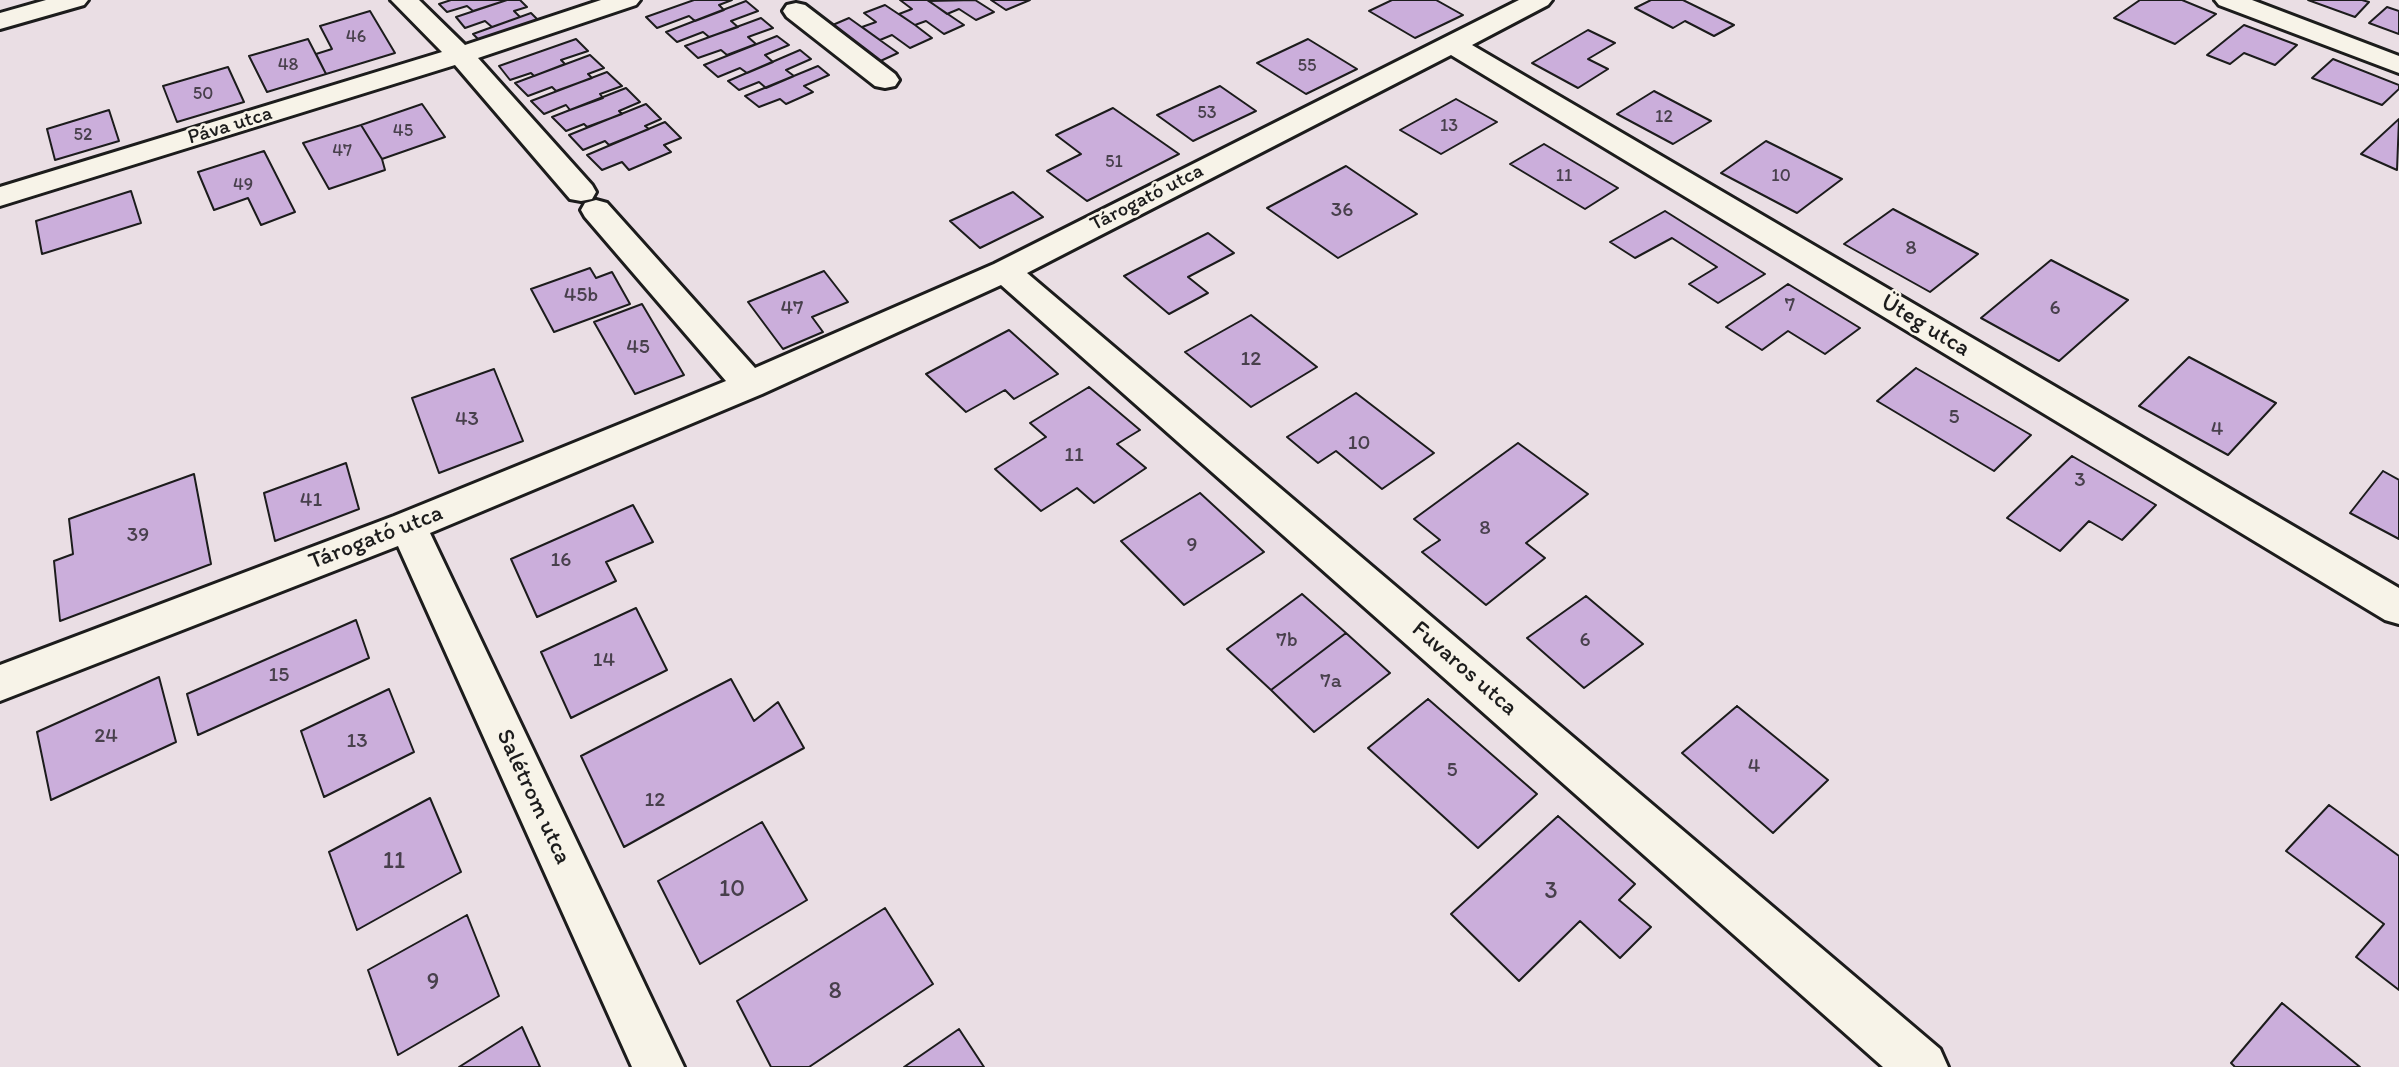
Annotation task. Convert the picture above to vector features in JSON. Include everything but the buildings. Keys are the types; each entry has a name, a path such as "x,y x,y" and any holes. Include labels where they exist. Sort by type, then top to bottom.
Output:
{"street":[{"path":"404,0 460,55 750,385"},
{"name":"Páva utca","path":"0,197 460,55 627,0"},
{"path":"790,5 826,0"},
{"name":"Tárogató utca","path":"0,683 408,527 750,385 1005,271 1539,0"},
{"path":"2228,0 2399,65"},
{"path":"0,22 69,1"},
{"path":"790,5 885,80"},
{"name":"Üteg utca","path":"1452,44 2399,608"},
{"name":"Fuvaros utca","path":"1005,271 1922,1067"},
{"name":"Salétrom utca","path":"408,527 658,1067"}]}
